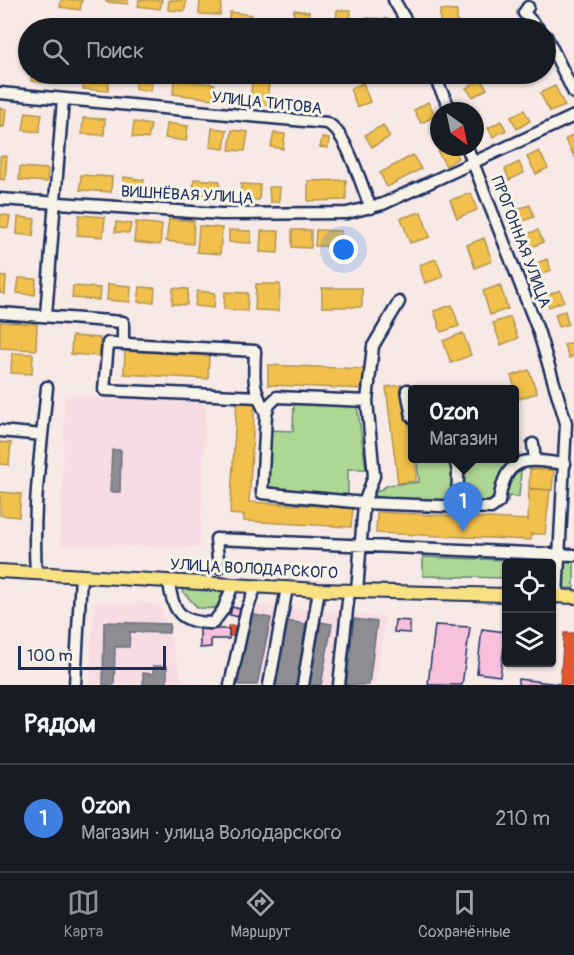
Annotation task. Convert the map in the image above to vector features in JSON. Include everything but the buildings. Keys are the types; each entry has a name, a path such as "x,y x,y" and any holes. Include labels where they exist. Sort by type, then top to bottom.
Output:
{"main road":[{"name":"УЛИЦА ВОЛОДАРСКОГО","path":"0,571 319,590 502,595"},
{"path":"556,596 574,597"}],"street":[{"path":"395,0 405,18"},
{"path":"528,7 524,13 529,18"},
{"path":"556,56 574,93"},
{"path":"438,84 447,102"},
{"name":"УЛИЦА ТИТОВА","path":"0,93 327,123 337,130 344,142 371,208"},
{"path":"46,315 63,99"},
{"name":"ВИШНЁВАЯ УЛИЦА","path":"0,199 221,214 330,216 371,208 475,163 574,116"},
{"name":"ПРОГОННАЯ УЛИЦА","path":"472,156 538,330 566,423 556,579"},
{"path":"339,685 360,546 364,503 374,476 367,401 373,346 399,302"},
{"path":"0,313 123,322 123,344"},
{"path":"258,396 104,390 108,343 255,351 253,388 258,396 266,414"},
{"path":"36,573 33,534 36,479 47,387"},
{"path":"407,390 408,395"},
{"path":"367,401 277,397 269,405 266,414 262,493 364,503 491,508 499,502 502,479 512,466 535,460 565,464"},
{"path":"0,431 42,435"},
{"path":"532,444 535,460"},
{"path":"456,463 458,472 457,507"},
{"path":"562,477 574,479"},
{"path":"219,568 216,539 574,555"},
{"path":"75,685 81,575"},
{"path":"169,581 170,597 180,614 194,623 213,623 223,610 233,585"},
{"path":"230,685 246,612 256,586"},
{"path":"269,685 287,588"},
{"path":"303,685 319,590"}],"shaded area":[{"path":"65,395 206,401 200,548 60,545"},
{"path":"95,602 160,604 183,682 220,685 89,685"},
{"path":"246,604 385,617 376,685 220,685"}],"green space":[{"path":"294,402 357,405 366,469 348,469 348,495 265,490 268,430 293,431"},
{"path":"519,457 521,471 519,497 509,496 507,503 373,500 373,494 388,485 419,482 417,463 519,463"},
{"path":"423,557 502,560 502,578 423,576"},
{"path":"562,560 574,561 574,588 561,588"},
{"path":"183,587 228,589 224,600 215,608 198,608 183,592"}],"place":[{"name":"Ozon","path":"463,532"}]}
